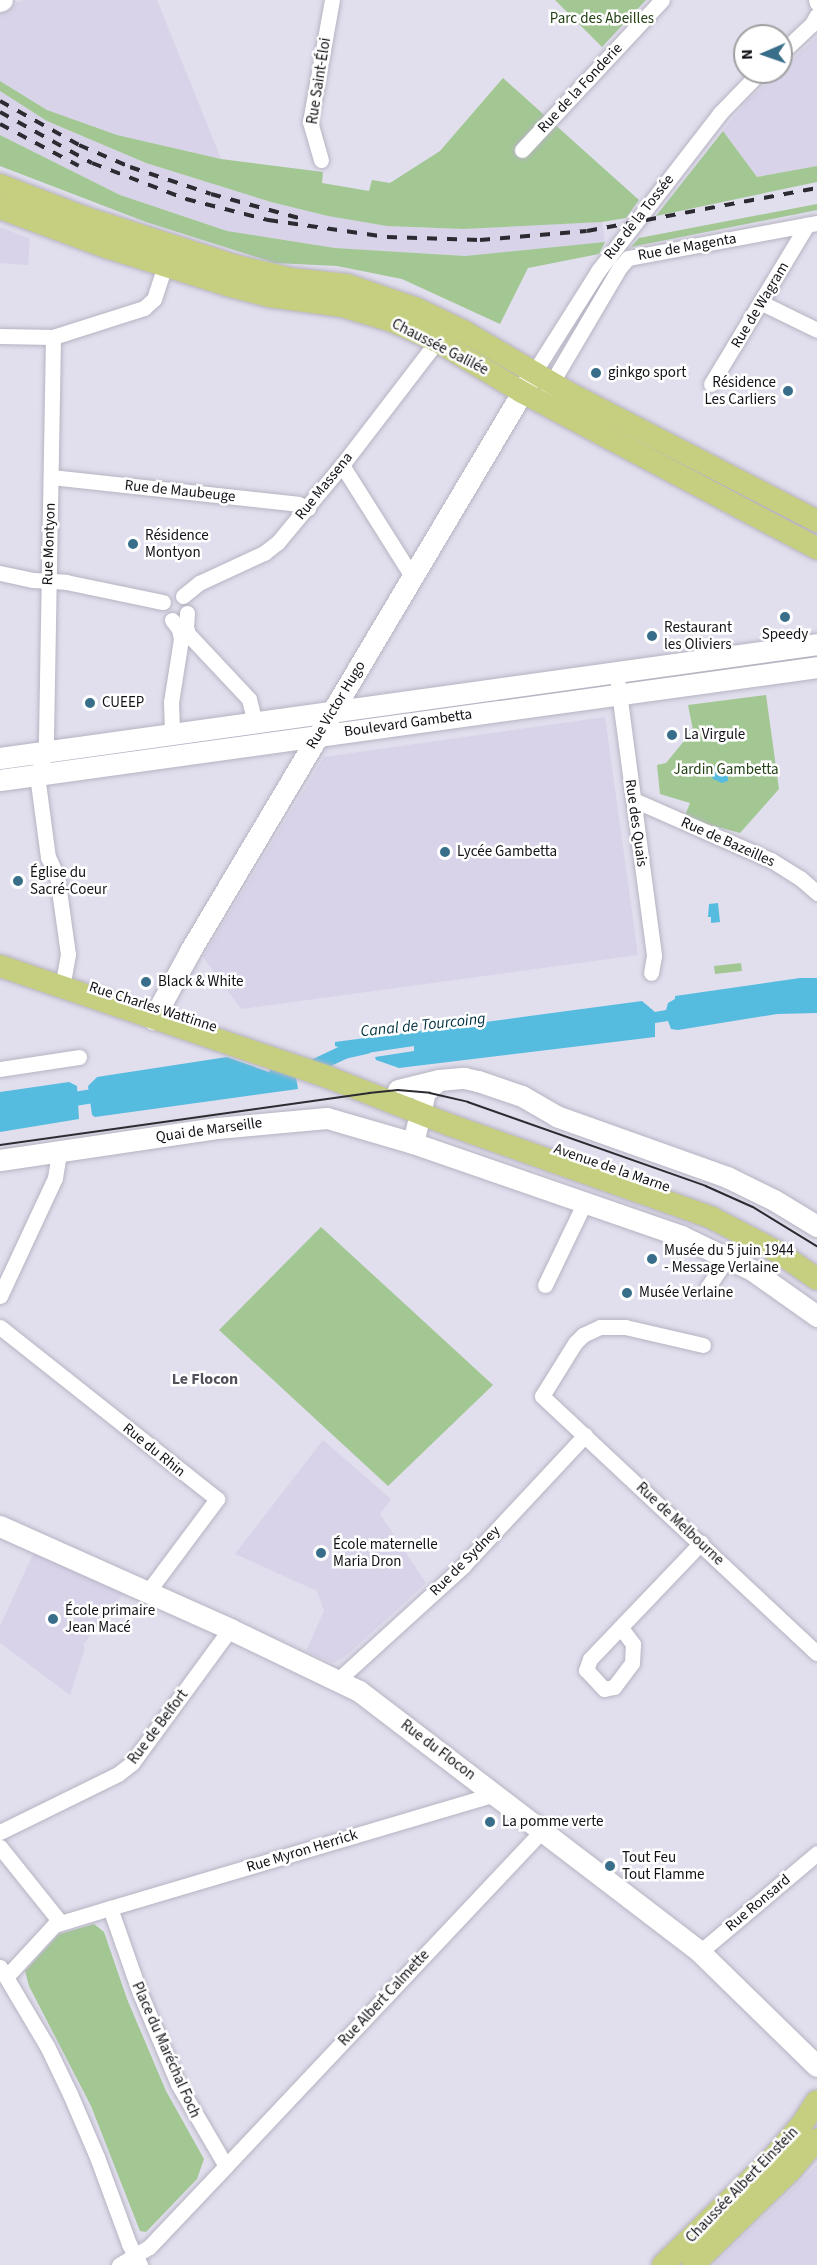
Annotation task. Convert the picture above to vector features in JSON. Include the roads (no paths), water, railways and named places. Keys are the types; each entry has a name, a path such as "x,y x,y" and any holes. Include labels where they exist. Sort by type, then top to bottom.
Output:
{"main road":[{"name":"Chaussée Galilée","path":"0,185 86,218 232,265 291,279 347,285 394,300 459,329 527,383 553,385 817,521"},
{"name":"Chaussée Galilée","path":"0,208 165,266 269,296 357,310 392,321 527,383 817,548"},
{"name":"Rue Charles Wattinne","path":"0,954 325,1076"},
{"name":"Rue Charles Wattinne","path":"0,966 348,1072"},
{"name":"Avenue de la Marne","path":"348,1072 398,1090 421,1107 712,1218 778,1252 817,1279"},
{"name":"Avenue de la Marne","path":"325,1076 715,1206 769,1232 817,1264"},
{"name":"Chaussée Albert Einstein","path":"663,2265 771,2160 802,2124 817,2101"},
{"name":"Chaussée Albert Einstein","path":"693,2265 814,2144"}],"street":[{"name":"Rue Saint-Éloi","path":"321,160 310,122 332,0"},
{"name":"Rue de la Fonderie","path":"522,150 662,0"},
{"path":"793,42 813,24 817,15"},
{"name":"Rue de la Tossée","path":"527,383 598,271 720,113 748,84"},
{"name":"Rue de Wagram","path":"711,384 812,224"},
{"name":"Rue de Magenta","path":"553,385 620,267 628,258 812,224"},
{"path":"0,336 53,337 144,308 154,299 165,266"},
{"path":"762,303 817,330"},
{"name":"Rue Montyon","path":"37,775 46,751 53,337"},
{"name":"Rue Massena","path":"183,596 203,581 272,548 308,508 437,342"},
{"name":"Rue Victor Hugo","path":"156,1014 331,712 527,383"},
{"path":"342,465 412,576"},
{"name":"Rue de Maubeuge","path":"51,477 298,504 308,508"},
{"path":"0,573 66,582 163,602"},
{"path":"172,734 170,707 181,639 179,629 163,612 163,602 170,594 183,596 189,605 186,627 188,634 249,699 255,723"},
{"path":"172,620 180,619 187,613"},
{"name":"Boulevard Gambetta","path":"0,758 817,644"},
{"path":"176,670 182,661 189,657 201,656 212,662"},
{"name":"Boulevard Gambetta","path":"0,780 817,667"},
{"name":"Rue des Quais","path":"616,672 654,956 651,973"},
{"path":"37,775 48,857 57,876 67,943 68,959 64,977"},
{"name":"Rue de Bazeilles","path":"633,800 771,860 800,878 817,893"},
{"path":"0,1069 79,1057"},
{"name":"Avenue de la Marne","path":"398,1090 439,1080 471,1079 517,1094 556,1116 727,1177 774,1200 817,1226"},
{"path":"439,1080 427,1089 413,1143 681,1236 728,1257 781,1288 817,1316"},
{"name":"Quai de Marseille","path":"0,1160 217,1128 327,1118 413,1143"},
{"path":"0,1296 55,1178 59,1152"},
{"path":"545,1285 585,1202"},
{"path":"707,1288 728,1257"},
{"name":"Rue du Rhin","path":"0,1327 217,1499 147,1593"},
{"name":"Rue de Melbourne","path":"703,1346 626,1327 600,1327 589,1331 575,1343 542,1396 817,1653"},
{"name":"Rue de Sydney","path":"339,1679 458,1571 585,1435"},
{"name":"Rue du Flocon","path":"0,1526 339,1679 359,1691 700,1952 817,2066"},
{"path":"621,1628 701,1543"},
{"name":"Rue de Belfort","path":"0,1832 118,1774 132,1763 230,1629"},
{"name":"Rue Myron Herrick","path":"110,1908 495,1794"},
{"name":"Rue Albert Calmette","path":"226,2166 542,1830"},
{"path":"0,1847 60,1922"},
{"name":"Rue Ronsard","path":"700,1952 817,1853"},
{"path":"110,1908 60,1922 49,1928 4,1972 47,2046 70,2094 138,2261"},
{"name":"Place du Maréchal Foch","path":"110,1908 135,1981 174,2074 194,2115 226,2166"},
{"path":"119,2265 138,2261 226,2166"}],"water":[{"path":"714,766 728,773 728,781 722,783 713,779 709,769"},
{"path":"718,903 720,922 711,923 711,917 708,917 709,904"},
{"path":"800,978 817,978 817,1013 777,1014 678,1030 671,1029 668,1021 655,1023 655,1037 399,1068 376,1060 375,1057 414,1051 414,1046 360,1054 335,1046 335,1042 642,1001 655,1012 666,1010 668,1003 675,999 675,996"},
{"path":"227,1057 269,1072 272,1066 296,1077 298,1089 95,1117 92,1115 88,1086 97,1077"},
{"path":"69,1082 77,1086 79,1119 0,1132 0,1092"}],"waterway":[{"name":"Canal de Tourcoing","path":"306,1070 344,1052 366,1047"},
{"name":"Canal de Tourcoing","path":"62,1101 105,1094"}],"tram line":[{"path":"0,1145 369,1093 398,1090 430,1093 468,1102 706,1186 753,1207 817,1246"}],"railway":[{"path":"0,101 79,145 130,167 211,194 299,218"},
{"path":"0,112 92,163 186,199 268,220 387,237 480,240 587,231 817,188"},
{"path":"0,124 79,166"}],"place":[{"name":"ginkgo sport","path":"596,373"},
{"name":"Résidence Les Carliers","path":"788,391"},
{"name":"Résidence Montyon","path":"133,544"},
{"name":"Speedy","path":"785,617"},
{"name":"Restaurant les Oliviers","path":"652,636"},
{"name":"CUEEP","path":"90,703"},
{"name":"La Virgule","path":"672,735"},
{"name":"Lycée Gambetta","path":"445,852"},
{"name":"Église du Sacré-Coeur","path":"18,881"},
{"name":"Black & White","path":"146,982"},
{"name":"Musée du 5 juin 1944 - Message Verlaine","path":"652,1259"},
{"name":"Musée Verlaine","path":"627,1293"},
{"name":"École maternelle Maria Dron","path":"321,1553"},
{"name":"École primaire Jean Macé","path":"53,1619"},
{"name":"La pomme verte","path":"490,1822"},
{"name":"Tout Feu Tout Flamme","path":"610,1866"}],"district":[{"name":"Le Flocon","path":"205,1379"}],"park label":[{"name":"Parc des Abeilles","path":"602,19"},
{"name":"Jardin Gambetta","path":"726,770"}]}
